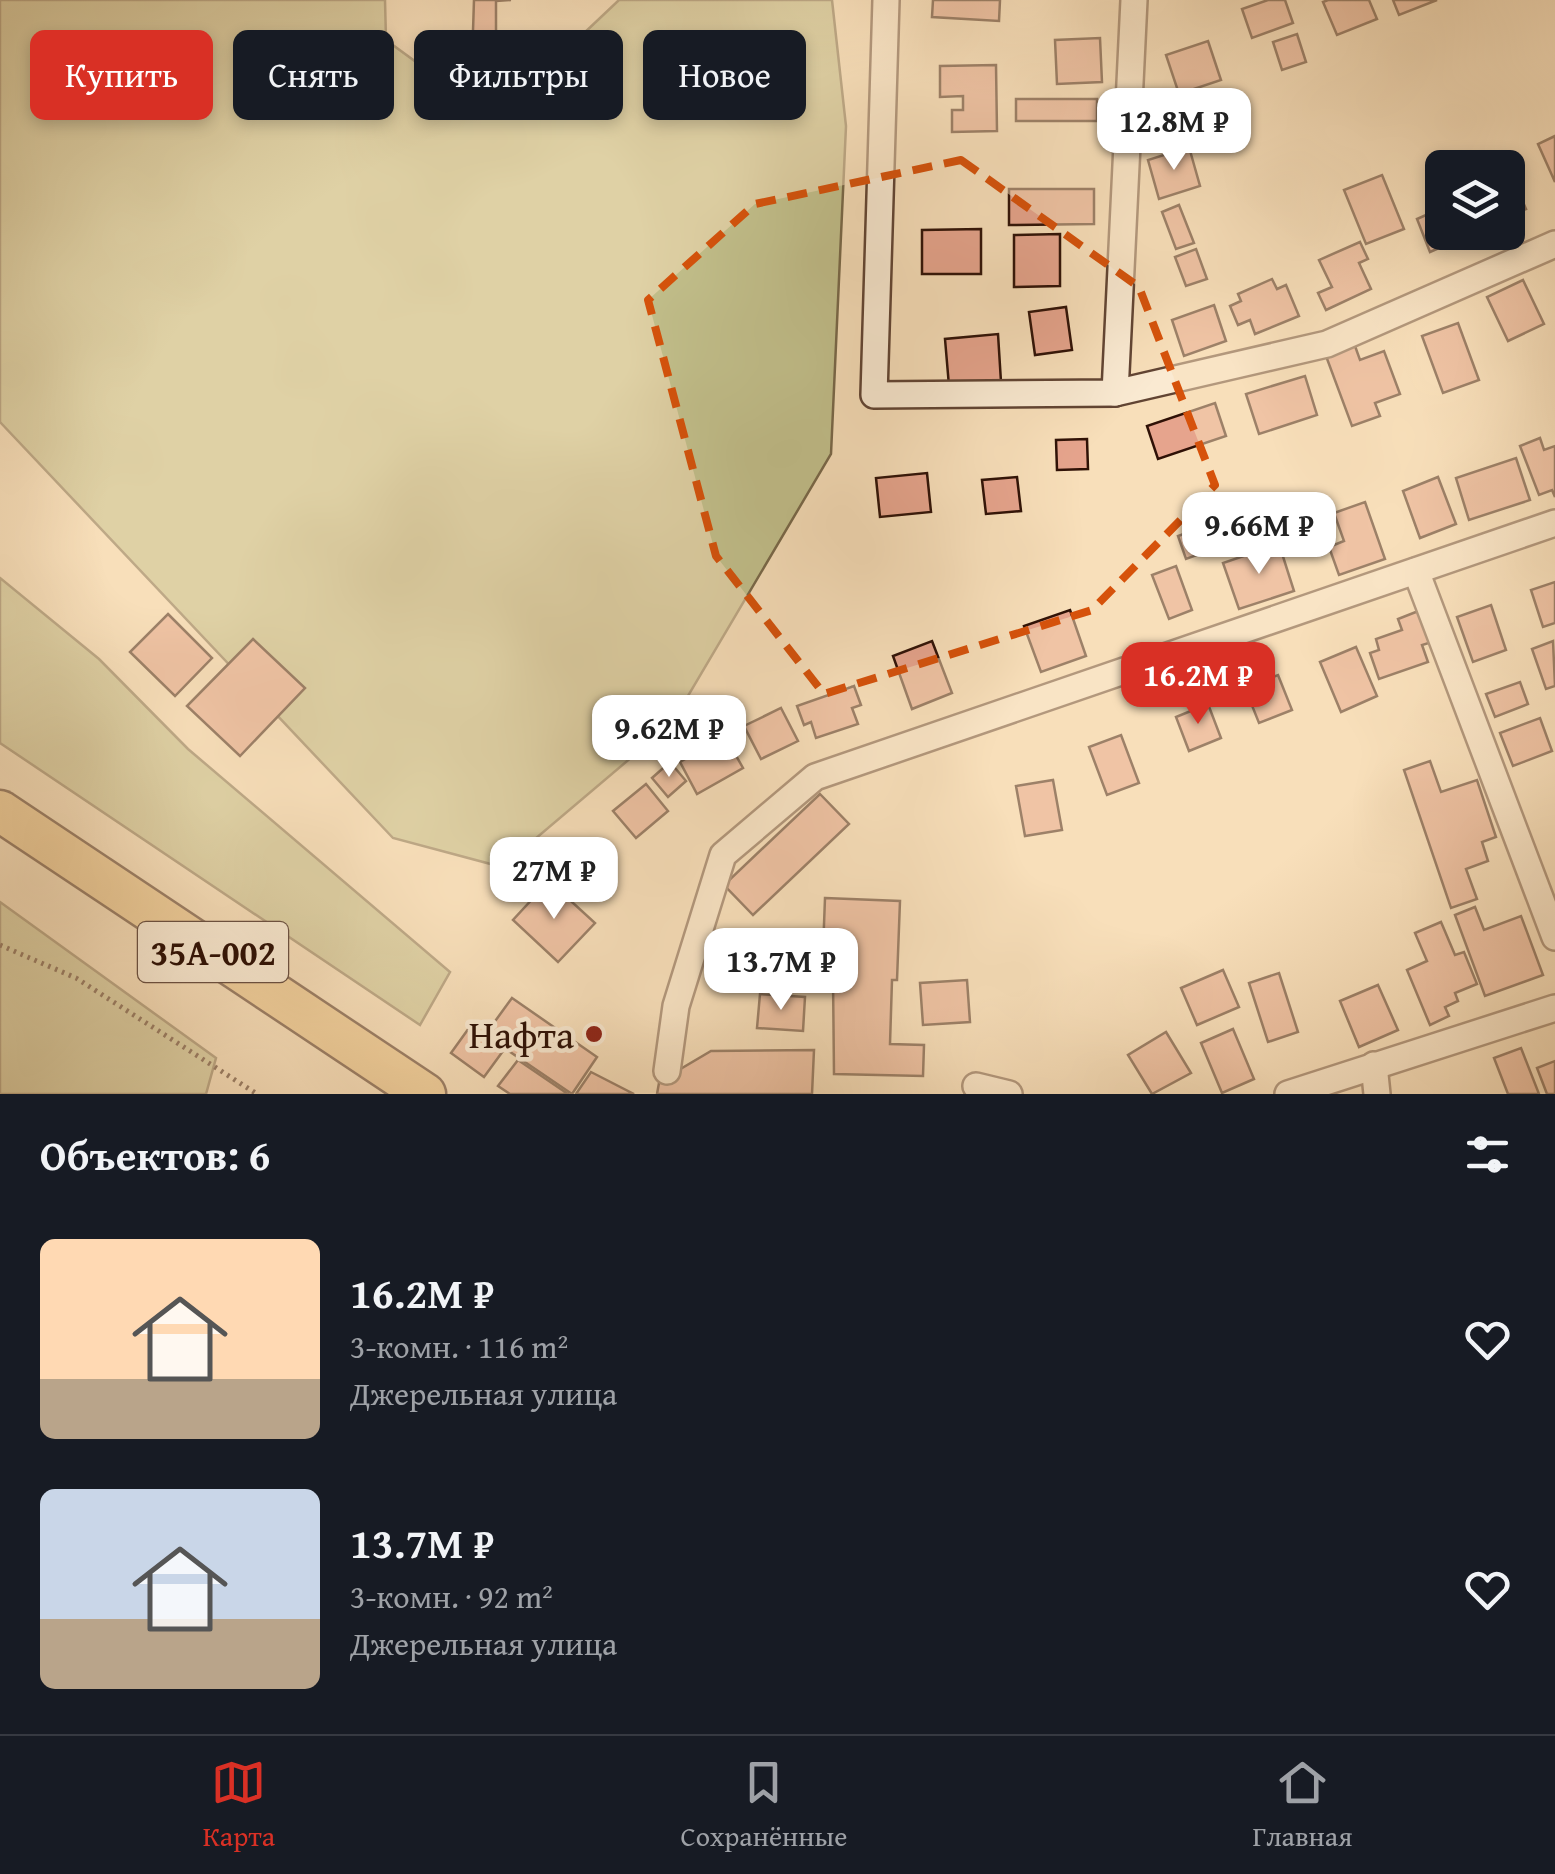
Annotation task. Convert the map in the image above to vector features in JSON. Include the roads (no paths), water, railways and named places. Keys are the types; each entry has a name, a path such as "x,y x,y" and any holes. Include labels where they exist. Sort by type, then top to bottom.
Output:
{"main road":[{"name":"35А-002","path":"0,811 425,1094"}],"street":[{"path":"886,0 874,395 1115,393 1328,344 1555,244"},
{"path":"1115,393 1134,0"},
{"path":"668,1072 676,1006 723,856 815,777 1555,523"},
{"path":"1416,571 1555,937"},
{"path":"1288,1094 1555,1008"},
{"path":"1374,1065 1377,1094"},
{"path":"976,1086 1009,1094"}],"place":[{"name":"Нафта","path":"594,1034"}]}
